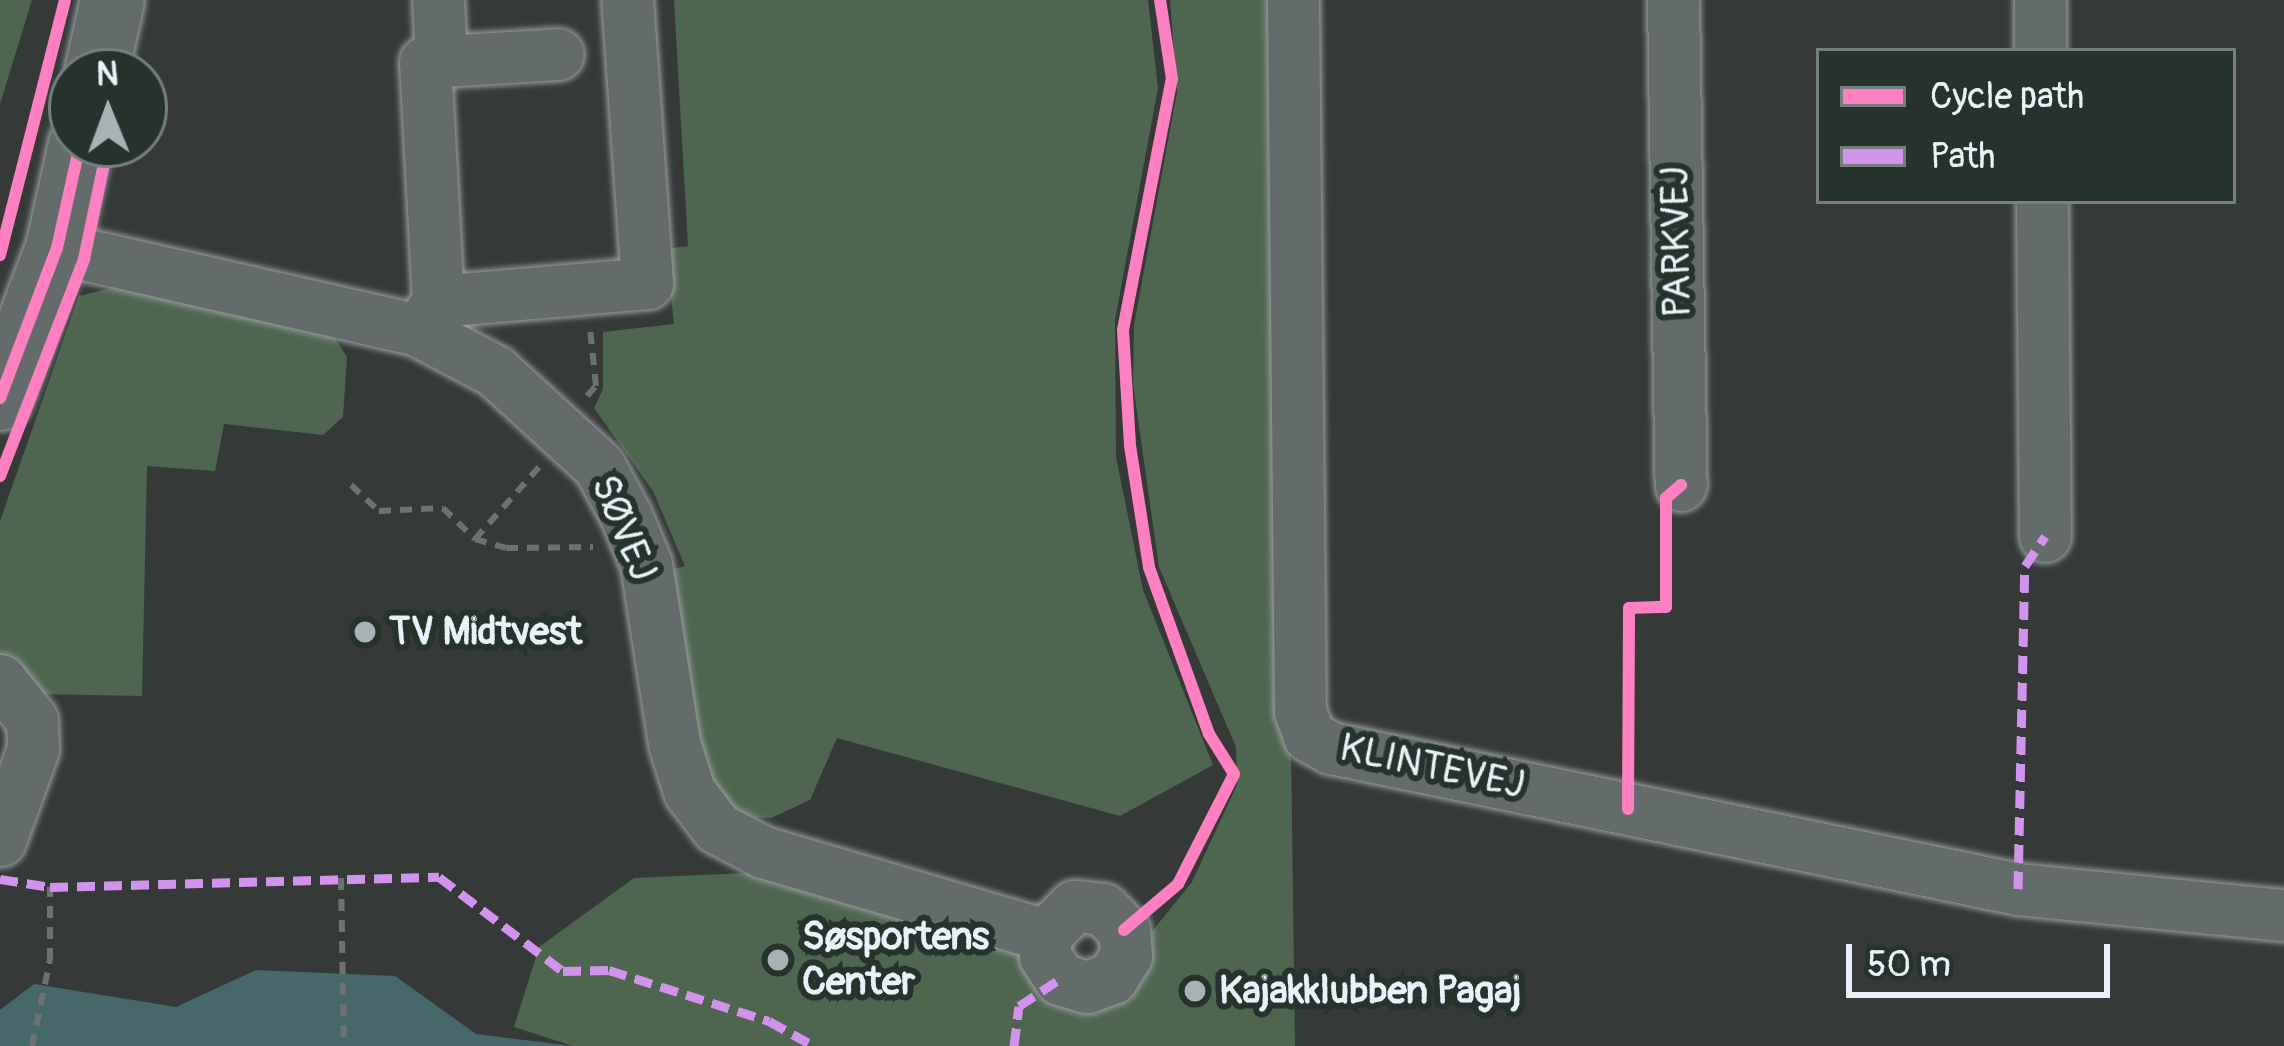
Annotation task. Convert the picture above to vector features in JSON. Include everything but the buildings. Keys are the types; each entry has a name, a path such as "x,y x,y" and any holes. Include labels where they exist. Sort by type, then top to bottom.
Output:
{"main road":[{"path":"101,48 112,0"},
{"path":"0,398 57,248 75,168"}],"street":[{"path":"438,0 441,61"},
{"path":"558,53 424,62 428,315 646,283 627,0"},
{"name":"KLINTEVEJ","path":"1293,0 1300,711 1309,736 1331,748 2018,889 2284,915"},
{"name":"PARKVEJ","path":"1673,0 1681,484"},
{"path":"2040,0 2040,48"},
{"path":"2042,204 2045,536"},
{"name":"SØVEJ","path":"57,248 428,315 564,430 599,466 638,546 674,743 689,791 717,828 763,852 1045,935"},
{"path":"0,680 32,720 33,749 0,840"}],"path":[{"path":"351,485 379,511 443,508 475,539 506,548 638,546"},
{"path":"341,878 344,1046"},
{"path":"32,1046 50,960 50,886"}],"green space":[{"path":"0,0 32,0 0,104"},
{"path":"674,0 1148,0 1158,88 1115,320 1116,457 1143,590 1213,765 1120,816 837,738 810,800 771,818 746,817 703,786 659,573 685,566 653,491 594,408 603,389 603,332 674,324 666,249 688,246"},
{"path":"1170,0 1281,0 1295,1046 573,1046 514,1027 539,947 634,878 767,872 1018,942 1032,981 1137,950 1192,882 1237,785 1236,747 1159,567 1133,384 1134,325 1177,92"},
{"path":"115,287 332,334 347,357 343,417 323,435 224,424 215,471 147,466 142,696 42,694 0,661 0,521 79,296"}],"water":[{"path":"256,970 395,976 476,1034 573,1046 0,1046 0,1010 34,984 176,1007"}],"marked path":[{"path":"2018,889 2025,566 2045,536"},
{"path":"0,879 50,887 439,877 563,971 609,970 769,1021 814,1046"},
{"path":"1014,1046 1019,1006 1060,979"}],"cycle path":[{"path":"0,255 65,0"},
{"path":"1124,930 1178,884 1234,774 1209,734 1149,567 1130,445 1123,330 1172,79 1160,0"},
{"path":"0,398 57,248 75,168"},
{"path":"0,476 84,259 103,168"},
{"path":"1628,809 1629,608 1666,607 1666,498 1681,485"}],"place":[{"name":"TV Midtvest","path":"365,632"},
{"name":"Søsportens Center","path":"778,960"},
{"name":"Kajakklubben Pagaj","path":"1195,991"}]}
